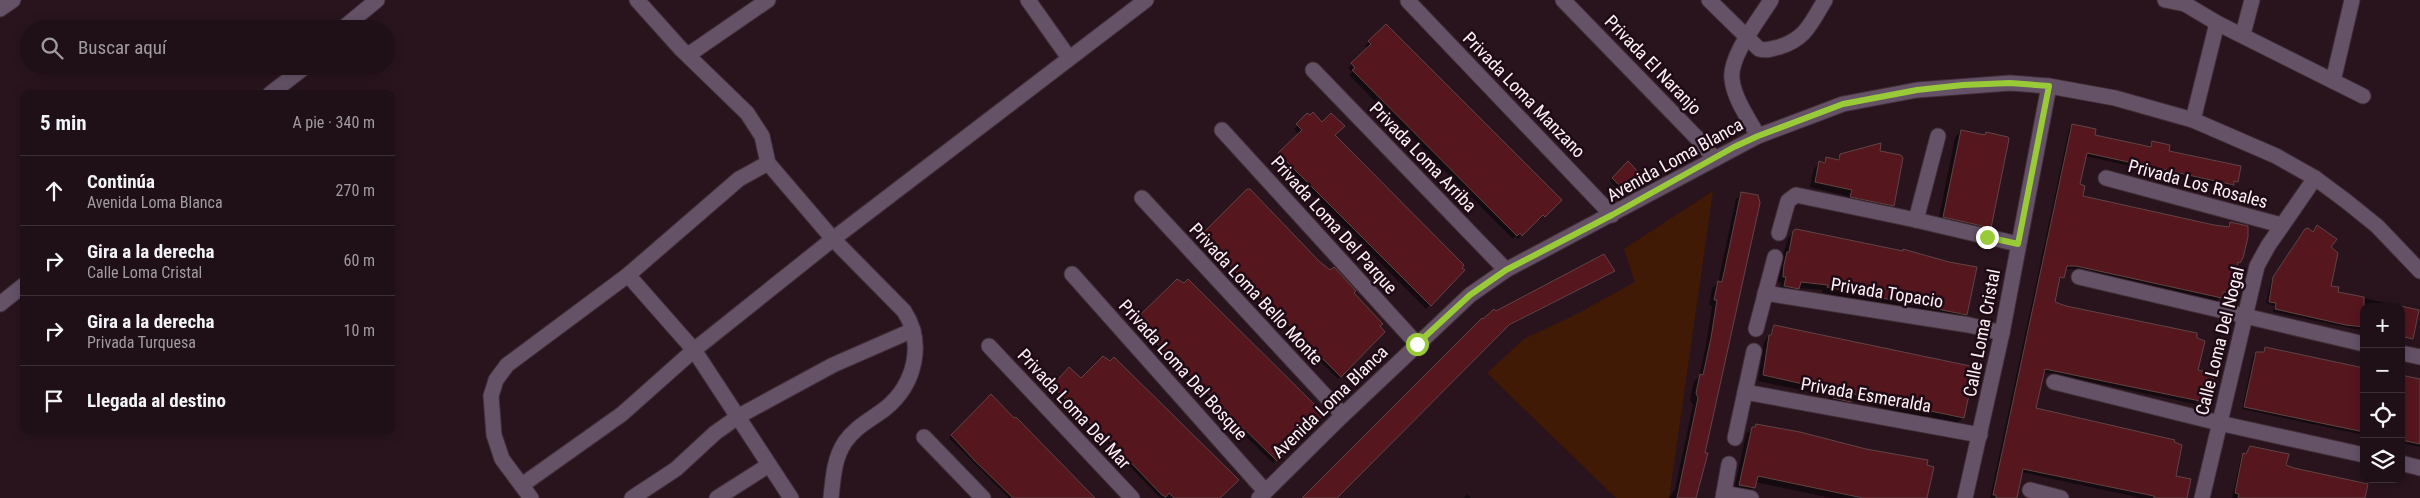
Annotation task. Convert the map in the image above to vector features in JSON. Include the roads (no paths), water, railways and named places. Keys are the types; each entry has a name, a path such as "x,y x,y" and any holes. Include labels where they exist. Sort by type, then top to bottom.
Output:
{"street":[{"path":"0,9 13,0"},
{"path":"353,20 377,0"},
{"path":"637,0 688,55 747,113 762,136 768,163 833,239 904,311 911,322 914,366 907,384 886,408 867,420 845,443 837,459 831,498"},
{"path":"688,55 768,0"},
{"path":"1028,0 1069,58"},
{"path":"522,485 622,414 694,350 833,239 1146,0"},
{"name":"Privada El Naranjo","path":"1563,0 1697,138 1715,159"},
{"path":"1709,0 1759,49 1767,51 1794,42 1800,38 1825,0"},
{"path":"1758,136 1736,95 1732,79 1734,61 1771,0"},
{"path":"2165,0 2185,4 2217,23 2243,34 2363,96"},
{"path":"2243,34 2252,0"},
{"path":"2333,80 2352,0"},
{"name":"Privada Loma Manzano","path":"1408,1 1612,215"},
{"path":"2193,120 2217,23"},
{"name":"Privada Loma Arriba","path":"1313,70 1506,270"},
{"path":"275,90 294,75"},
{"name":"Avenida Loma Blanca","path":"1262,495 1343,414 1470,295 1506,270 1758,136 1843,104 1917,90 2010,83 2049,86 2115,98 2193,120 2276,156 2315,178 2377,226 2420,272"},
{"name":"Calle Loma Cristal","path":"1965,498 2002,334 2049,86"},
{"name":"Privada Loma Del Parque","path":"1222,130 1417,344"},
{"path":"1916,220 1938,136"},
{"path":"530,498 502,459 494,436 491,396 496,380 506,365 535,346 628,274 739,179 768,163"},
{"name":"Privada Los Rosales","path":"2106,178 2281,225"},
{"name":"Calle Loma Del Nogal","path":"2202,498 2257,266 2281,225 2315,178"},
{"path":"1778,233 1788,201 1796,195 2018,244"},
{"name":"Privada Loma Bello Monte","path":"1142,198 1343,414"},
{"path":"1756,329 1775,258"},
{"path":"628,274 694,350 791,498"},
{"name":"Privada Loma Del Bosque","path":"1072,274 1262,495"},
{"path":"2079,277 2360,343"},
{"path":"0,304 20,288"},
{"name":"Privada Topacio","path":"1765,293 1969,325 2002,334"},
{"path":"632,498 676,469 715,433 739,416 833,365 913,330"},
{"name":"Privada Loma Del Mar","path":"989,346 1132,498"},
{"path":"1735,438 1754,351"},
{"path":"2405,354 2420,357"},
{"path":"2054,382 2219,423 2360,454"},
{"name":"Privada Esmeralda","path":"1745,392 1980,435"},
{"path":"924,437 983,498"},
{"path":"1729,464 1724,496 1751,498"},
{"path":"2405,464 2420,468"},
{"path":"717,498 769,465"},
{"path":"2030,490 2060,498"}]}
